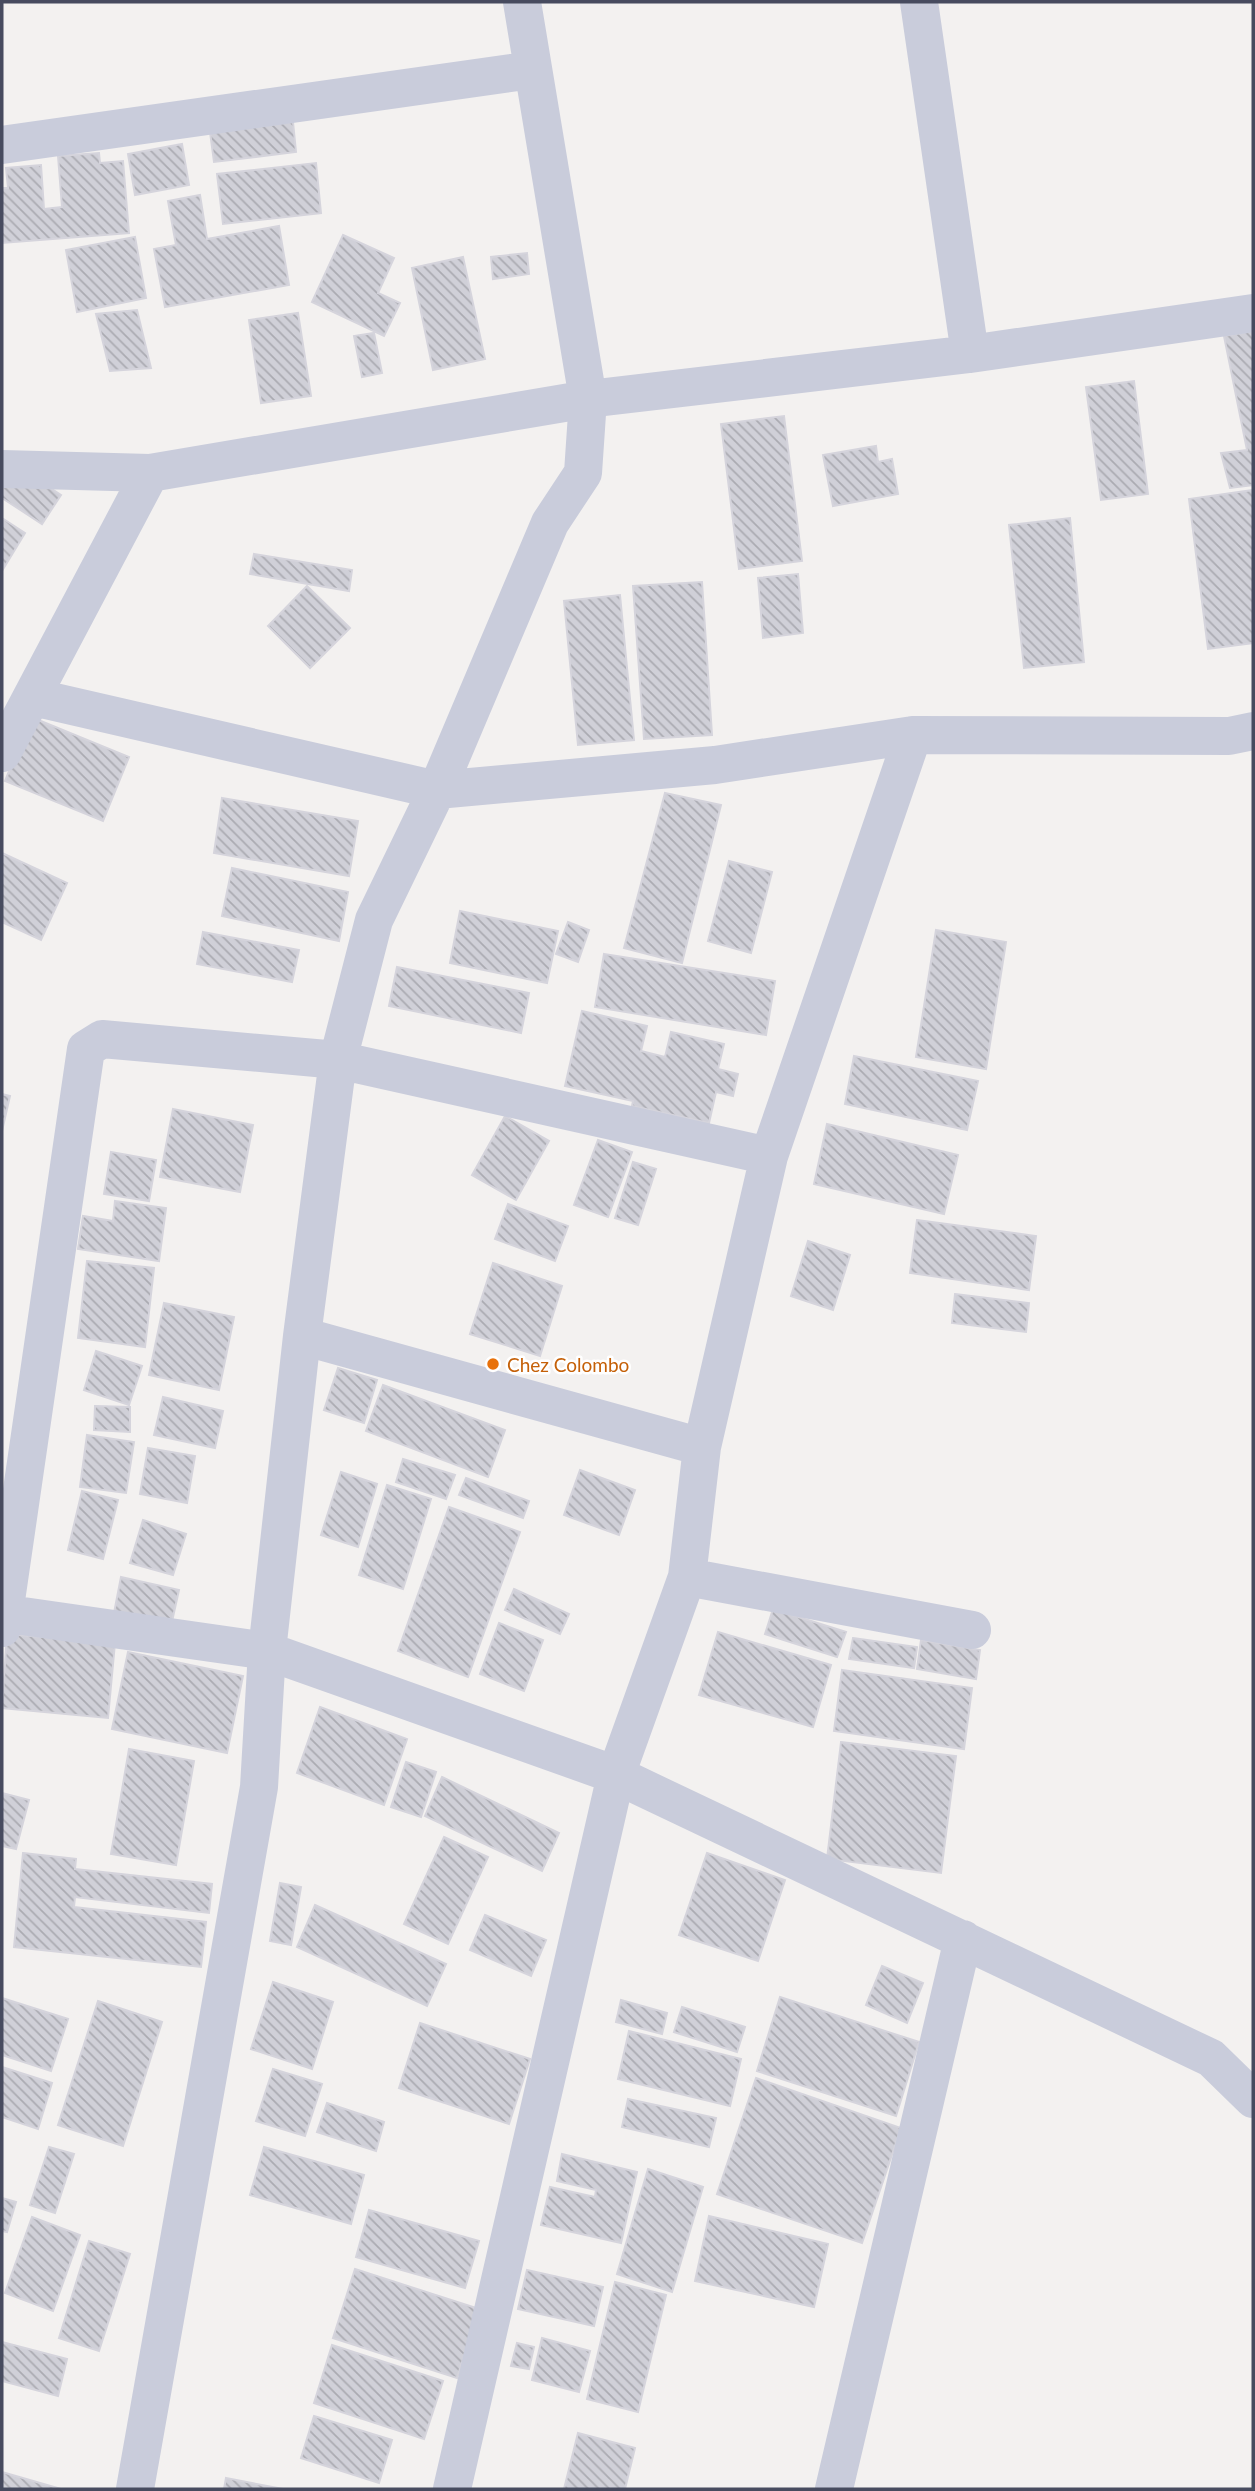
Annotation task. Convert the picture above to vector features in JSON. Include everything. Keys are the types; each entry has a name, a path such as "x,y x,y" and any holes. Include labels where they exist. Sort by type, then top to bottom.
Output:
{"street":[{"path":"135,2489 259,1787 267,1651 302,1336 338,1060 374,920 437,790 550,523 583,473 588,399 522,2"},
{"path":"919,2 970,354"},
{"path":"2,145 532,70"},
{"path":"2,469 150,473 588,399 970,354 1253,313"},
{"path":"2,753 150,473"},
{"path":"33,697 437,790 715,765 913,735 1229,736 1253,731"},
{"path":"452,2489 616,1775 687,1577 702,1447 769,1156 913,735"},
{"path":"769,1156 338,1060 102,1040 86,1049 3,1618 267,1651 616,1775 1211,2058 1253,2099"},
{"path":"302,1336 702,1447"},
{"path":"687,1577 972,1630"},
{"path":"834,2489 963,1939"}],"building":[{"path":"293,122 296,152 214,162 210,132"},
{"path":"182,144 189,185 135,195 128,154"},
{"path":"99,153 100,163 123,161 129,233 2,243 2,188 8,188 6,168 41,165 44,209 62,207 58,156"},
{"path":"316,163 321,213 223,224 217,174"},
{"path":"200,195 207,239 279,226 289,285 165,307 154,249 176,245 168,201"},
{"path":"343,235 394,258 378,293 400,303 384,336 312,302"},
{"path":"135,237 146,298 77,312 66,250"},
{"path":"527,253 529,274 493,279 491,257"},
{"path":"463,257 485,359 433,370 412,268"},
{"path":"137,310 151,368 110,371 96,314"},
{"path":"298,313 311,396 261,403 249,320"},
{"path":"1253,331 1253,485 1230,488 1221,453 1247,450 1224,336"},
{"path":"374,333 382,373 362,377 354,336"},
{"path":"1134,381 1148,494 1101,500 1086,387"},
{"path":"784,416 802,561 739,569 721,424"},
{"path":"876,446 878,462 892,459 898,494 833,506 823,455"},
{"path":"2,456 61,495 42,524 2,498"},
{"path":"1253,490 1253,643 1208,649 1189,499"},
{"path":"2,518 25,533 2,571"},
{"path":"1070,518 1084,662 1024,668 1009,525"},
{"path":"254,554 352,570 349,591 250,574"},
{"path":"798,574 803,633 763,638 758,578"},
{"path":"702,582 712,735 644,739 633,586"},
{"path":"307,586 350,628 310,668 268,626"},
{"path":"620,595 634,740 578,745 564,601"},
{"path":"31,717 129,757 103,821 5,781"},
{"path":"665,793 721,805 682,963 624,948"},
{"path":"222,798 358,821 349,876 214,853"},
{"path":"2,853 67,883 41,940 2,922"},
{"path":"729,861 772,872 751,953 708,941"},
{"path":"232,868 348,892 339,941 222,916"},
{"path":"460,911 558,931 547,983 450,963"},
{"path":"568,922 589,930 578,962 556,954"},
{"path":"936,930 1006,942 986,1069 916,1057"},
{"path":"203,932 299,950 292,982 197,964"},
{"path":"604,954 775,981 766,1035 595,1007"},
{"path":"397,967 529,993 521,1033 389,1006"},
{"path":"582,1011 647,1026 641,1051 665,1057 671,1032 724,1044 718,1069 738,1074 733,1096 716,1092 709,1123 632,1106 633,1101 565,1086"},
{"path":"854,1056 978,1081 967,1130 845,1104"},
{"path":"2,1094 10,1096 2,1131"},
{"path":"173,1109 253,1125 240,1192 160,1177"},
{"path":"505,1116 549,1141 516,1200 472,1175"},
{"path":"827,1124 958,1155 944,1214 814,1184"},
{"path":"598,1140 632,1152 608,1217 574,1205"},
{"path":"111,1152 156,1160 149,1201 104,1194"},
{"path":"633,1162 656,1169 638,1225 615,1218"},
{"path":"115,1201 166,1208 159,1261 78,1249 83,1216 113,1221"},
{"path":"508,1204 568,1226 555,1261 495,1239"},
{"path":"917,1220 1036,1236 1029,1290 910,1273"},
{"path":"808,1241 850,1255 833,1310 791,1296"},
{"path":"87,1261 154,1268 145,1347 78,1338"},
{"path":"493,1263 562,1286 540,1356 470,1334"},
{"path":"955,1294 1029,1303 1026,1332 952,1323"},
{"path":"164,1303 234,1317 219,1390 149,1375"},
{"path":"96,1351 142,1366 129,1405 84,1390"},
{"path":"338,1368 377,1380 364,1423 324,1410"},
{"path":"383,1385 505,1430 488,1477 366,1431"},
{"path":"163,1397 223,1411 215,1448 154,1435"},
{"path":"95,1406 130,1407 130,1432 94,1430"},
{"path":"87,1435 134,1442 126,1493 80,1487"},
{"path":"148,1448 195,1456 187,1503 140,1494"},
{"path":"403,1459 455,1475 446,1499 396,1482"},
{"path":"580,1470 635,1490 619,1535 564,1515"},
{"path":"341,1472 377,1484 358,1547 321,1535"},
{"path":"466,1478 529,1501 523,1518 459,1495"},
{"path":"387,1485 431,1499 403,1589 359,1575"},
{"path":"82,1491 118,1500 103,1559 68,1550"},
{"path":"449,1507 520,1532 468,1677 398,1651"},
{"path":"143,1520 186,1534 173,1575 130,1563"},
{"path":"121,1577 179,1590 171,1626 114,1613"},
{"path":"514,1589 569,1614 560,1634 505,1610"},
{"path":"773,1609 846,1632 837,1657 765,1634"},
{"path":"499,1623 543,1640 524,1691 480,1674"},
{"path":"718,1632 831,1665 813,1727 699,1695"},
{"path":"7,1634 115,1643 108,1718 2,1708"},
{"path":"853,1638 917,1647 914,1668 849,1659"},
{"path":"921,1640 980,1650 976,1679 917,1669"},
{"path":"128,1652 243,1676 227,1753 112,1729"},
{"path":"842,1670 972,1688 964,1749 834,1731"},
{"path":"320,1707 407,1739 384,1805 297,1773"},
{"path":"841,1742 956,1756 941,1873 827,1859"},
{"path":"129,1749 194,1761 176,1865 111,1854"},
{"path":"406,1762 436,1772 421,1817 391,1807"},
{"path":"442,1777 559,1833 542,1871 425,1816"},
{"path":"2,1793 29,1800 16,1849 2,1846"},
{"path":"444,1837 488,1857 448,1944 404,1924"},
{"path":"23,1853 76,1859 75,1869 212,1884 209,1913 75,1897 74,1907 206,1922 201,1967 14,1947"},
{"path":"707,1853 785,1880 758,1961 679,1935"},
{"path":"280,1883 301,1887 291,1945 270,1941"},
{"path":"315,1905 446,1964 427,2006 297,1947"},
{"path":"485,1915 546,1940 531,1976 470,1950"},
{"path":"882,1966 923,1983 907,2023 866,2005"},
{"path":"273,1982 333,2002 312,2069 251,2049"},
{"path":"780,1997 919,2042 896,2116 757,2071"},
{"path":"2,1998 68,2019 51,2071 2,2055"},
{"path":"621,2000 667,2013 662,2034 616,2022"},
{"path":"98,2001 162,2022 123,2146 58,2125"},
{"path":"682,2007 745,2027 737,2052 674,2032"},
{"path":"420,2023 530,2059 509,2124 399,2088"},
{"path":"629,2031 741,2059 730,2106 618,2079"},
{"path":"2,2067 52,2083 38,2129 2,2117"},
{"path":"273,2069 322,2084 305,2136 256,2121"},
{"path":"756,2078 901,2128 862,2243 717,2194"},
{"path":"628,2099 716,2118 709,2147 622,2127"},
{"path":"327,2103 384,2122 376,2151 317,2132"},
{"path":"49,2147 74,2154 55,2213 30,2205"},
{"path":"264,2147 364,2175 351,2224 250,2195"},
{"path":"562,2154 637,2172 621,2243 541,2225 550,2187 595,2197 596,2190 557,2181"},
{"path":"648,2169 703,2187 672,2292 617,2274"},
{"path":"2,2198 16,2202 7,2232 2,2231"},
{"path":"369,2210 479,2241 465,2288 356,2257"},
{"path":"709,2216 828,2244 814,2307 695,2281"},
{"path":"32,2217 80,2235 53,2311 5,2293"},
{"path":"89,2241 130,2254 99,2351 59,2338"},
{"path":"355,2269 479,2309 457,2378 333,2338"},
{"path":"527,2270 603,2287 594,2326 518,2309"},
{"path":"615,2282 666,2295 638,2412 587,2399"},
{"path":"542,2338 590,2351 579,2392 532,2380"},
{"path":"2,2342 67,2359 58,2396 2,2381"},
{"path":"517,2343 534,2347 529,2369 511,2366"},
{"path":"332,2345 443,2381 424,2439 314,2403"},
{"path":"314,2416 392,2440 379,2483 301,2458"},
{"path":"578,2433 635,2448 625,2489 564,2489"},
{"path":"2,2472 61,2489 2,2489"},
{"path":"226,2478 283,2489 224,2489"}],"place":[{"name":"Chez Colombo","path":"493,1364"}]}
